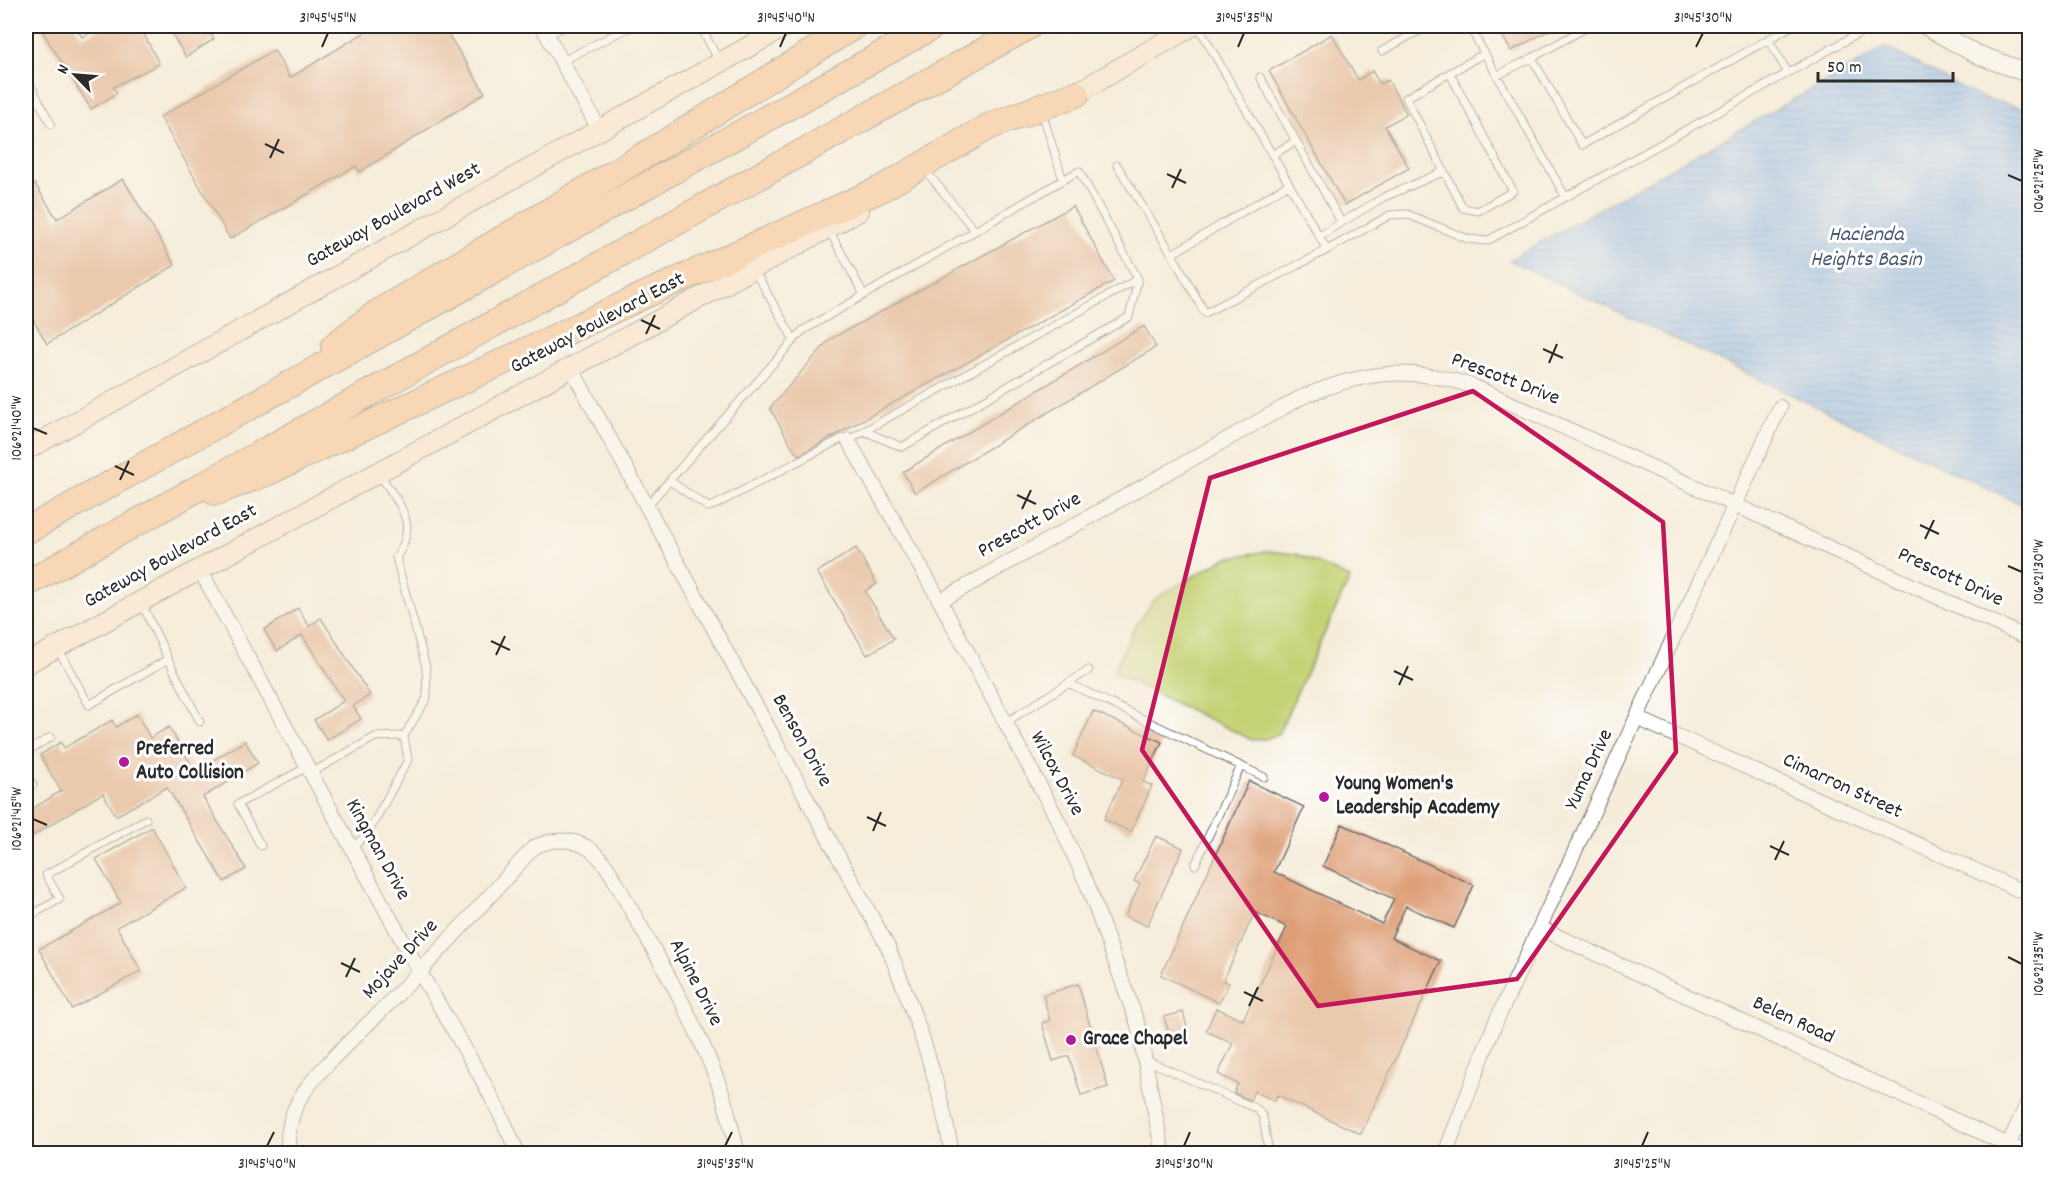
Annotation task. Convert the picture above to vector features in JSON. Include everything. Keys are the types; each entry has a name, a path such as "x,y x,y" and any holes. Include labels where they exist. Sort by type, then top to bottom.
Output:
{"highway":[{"path":"269,398 377,313 621,170 854,26"},
{"path":"26,531 269,398 933,26"},
{"path":"26,584 1029,26"},
{"path":"134,522 268,472 645,295 924,170 990,126 1042,110 1076,94"}],"main road":[{"name":"Gateway Boulevard West","path":"26,450 786,26"},
{"path":"1076,94 1192,26"},
{"name":"Gateway Boulevard East","path":"26,664 378,470 828,227 924,170"}],"street":[{"path":"1926,26 1976,54 2030,74"},
{"path":"544,30 599,129"},
{"name":"Benson Drive","path":"570,366 888,947 923,1041 946,1115 952,1154"},
{"name":"Prescott Drive","path":"940,601 1300,398 1339,382 1388,372 1420,372 1475,387 2030,639"},
{"name":"Yuma Drive","path":"1445,1154 1494,1026 1779,407"},
{"name":"Wilcox Drive","path":"848,440 940,601 1059,822 1088,886 1138,1025 1163,1154"},
{"name":"Kingman Drive","path":"199,568 420,972 464,1046 507,1126 518,1154"},
{"name":"Cimarron Street","path":"1637,718 2030,896"},
{"name":"Mojave Drive","path":"288,1154 287,1138 300,1099 533,848 555,840 586,847"},
{"name":"Alpine Drive","path":"586,847 600,859 675,987 723,1097 738,1154"},
{"name":"Belen Road","path":"1540,928 2006,1149 2028,1154"},
{"path":"2006,1149 2030,1098"}],"lane":[{"path":"544,30 566,26"},
{"path":"562,61 632,26"},
{"path":"703,26 705,35 720,62"},
{"path":"1198,26 1326,250"},
{"path":"1382,51 1428,26"},
{"path":"1469,26 1565,196"},
{"path":"1498,75 1589,26"},
{"path":"1533,58 1582,145 1792,26"},
{"path":"1117,165 1172,254 1205,314 1390,215 1407,214 1468,239 1487,241 1872,26"},
{"path":"1768,39 1788,73"},
{"path":"1450,74 1513,191 1478,211 1463,208 1406,98 1485,53"},
{"path":"1260,77 1341,222"},
{"path":"26,78 51,124"},
{"path":"1042,110 1063,180"},
{"path":"1272,155 1296,141"},
{"path":"924,170 975,231"},
{"path":"648,506 802,331 1079,171 1138,279 1129,317 902,447 864,430"},
{"path":"1319,236 1384,196 1443,172"},
{"path":"1172,254 1289,184"},
{"path":"828,227 864,295"},
{"path":"753,268 794,340"},
{"path":"670,481 708,507 843,438 848,440 1138,279"},
{"path":"352,848 368,833 408,760 404,736 427,698 426,667 396,558 406,543 408,522 378,470"},
{"path":"140,600 200,722"},
{"path":"57,647 89,705 168,659"},
{"path":"1005,723 1089,670"},
{"path":"1068,683 1264,777"},
{"path":"26,752 51,736"},
{"path":"261,846 238,804 375,737 404,736"},
{"path":"1195,865 1241,766"},
{"path":"26,774 33,785"},
{"path":"26,918 60,900 46,874 146,819"},
{"path":"1144,1059 1257,1109 1263,1117 1269,1154"}],"highlighted area":[{"path":"1473,391 1663,522 1676,752 1517,979 1318,1006 1142,750 1210,478"}],"green space":[{"path":"1268,551 1297,554 1350,578 1278,734 1266,739 1252,740 1113,673 1134,628 1156,598 1225,558"}],"water":[{"name":"Hacienda Heights Basin","path":"1886,47 1977,96 2029,110 2029,508 1509,260"}],"building":[{"path":"39,26 75,26 82,37 105,26 140,26 159,64 113,87 117,93 91,109"},
{"path":"167,26 206,26 214,39 186,57"},
{"path":"375,26 443,26 485,93 360,172 356,166 230,239 160,117 274,50 290,78"},
{"path":"1497,26 1557,26 1511,51"},
{"path":"1332,34 1358,80 1372,71 1380,84 1388,80 1407,114 1385,126 1409,168 1345,205 1269,71"},
{"path":"123,179 175,265 47,344 26,307 26,190 35,184 57,219"},
{"path":"1073,206 1114,281 799,455 794,450 770,408 829,340"},
{"path":"1144,326 1156,347 915,493 903,472"},
{"path":"856,548 877,584 865,591 894,639 867,655 817,572"},
{"path":"298,608 309,626 321,618 370,695 353,706 361,719 327,740 314,720 344,701 302,635 277,651 264,630"},
{"path":"1093,711 1162,742 1143,782 1152,786 1131,832 1104,819 1123,779 1073,756"},
{"path":"137,714 150,738 169,727 195,771 245,741 258,763 203,797 246,869 224,882 167,787 116,816 103,793 26,840 26,813 61,791 40,755 61,742 64,748 112,720 116,727"},
{"path":"1249,781 1304,807 1274,872 1382,924 1394,899 1323,866 1342,824 1474,885 1454,928 1406,906 1391,938 1441,961 1361,1134 1277,1095 1275,1101 1254,1091 1250,1100 1234,1093 1238,1084 1218,1074 1233,1043 1206,1031 1216,1008 1243,1020 1287,927 1255,912 1223,981 1229,983 1219,1003 1161,975"},
{"path":"152,827 186,888 117,927 141,971 72,1009 39,949 121,903 96,859"},
{"path":"1156,836 1183,848 1147,926 1125,916 1140,884 1134,881"},
{"name":"Grace Chapel","path":"1078,984 1108,1087 1081,1095 1069,1056 1053,1061 1042,1023 1050,1021 1043,995"},
{"path":"1183,1012 1190,1038 1172,1043 1164,1017"}],"place":[{"name":"Preferred Auto Collision","path":"124,762"},
{"name":"Young Women's Leadership Academy","path":"1324,797"},
{"name":"Grace Chapel","path":"1071,1040"}]}
